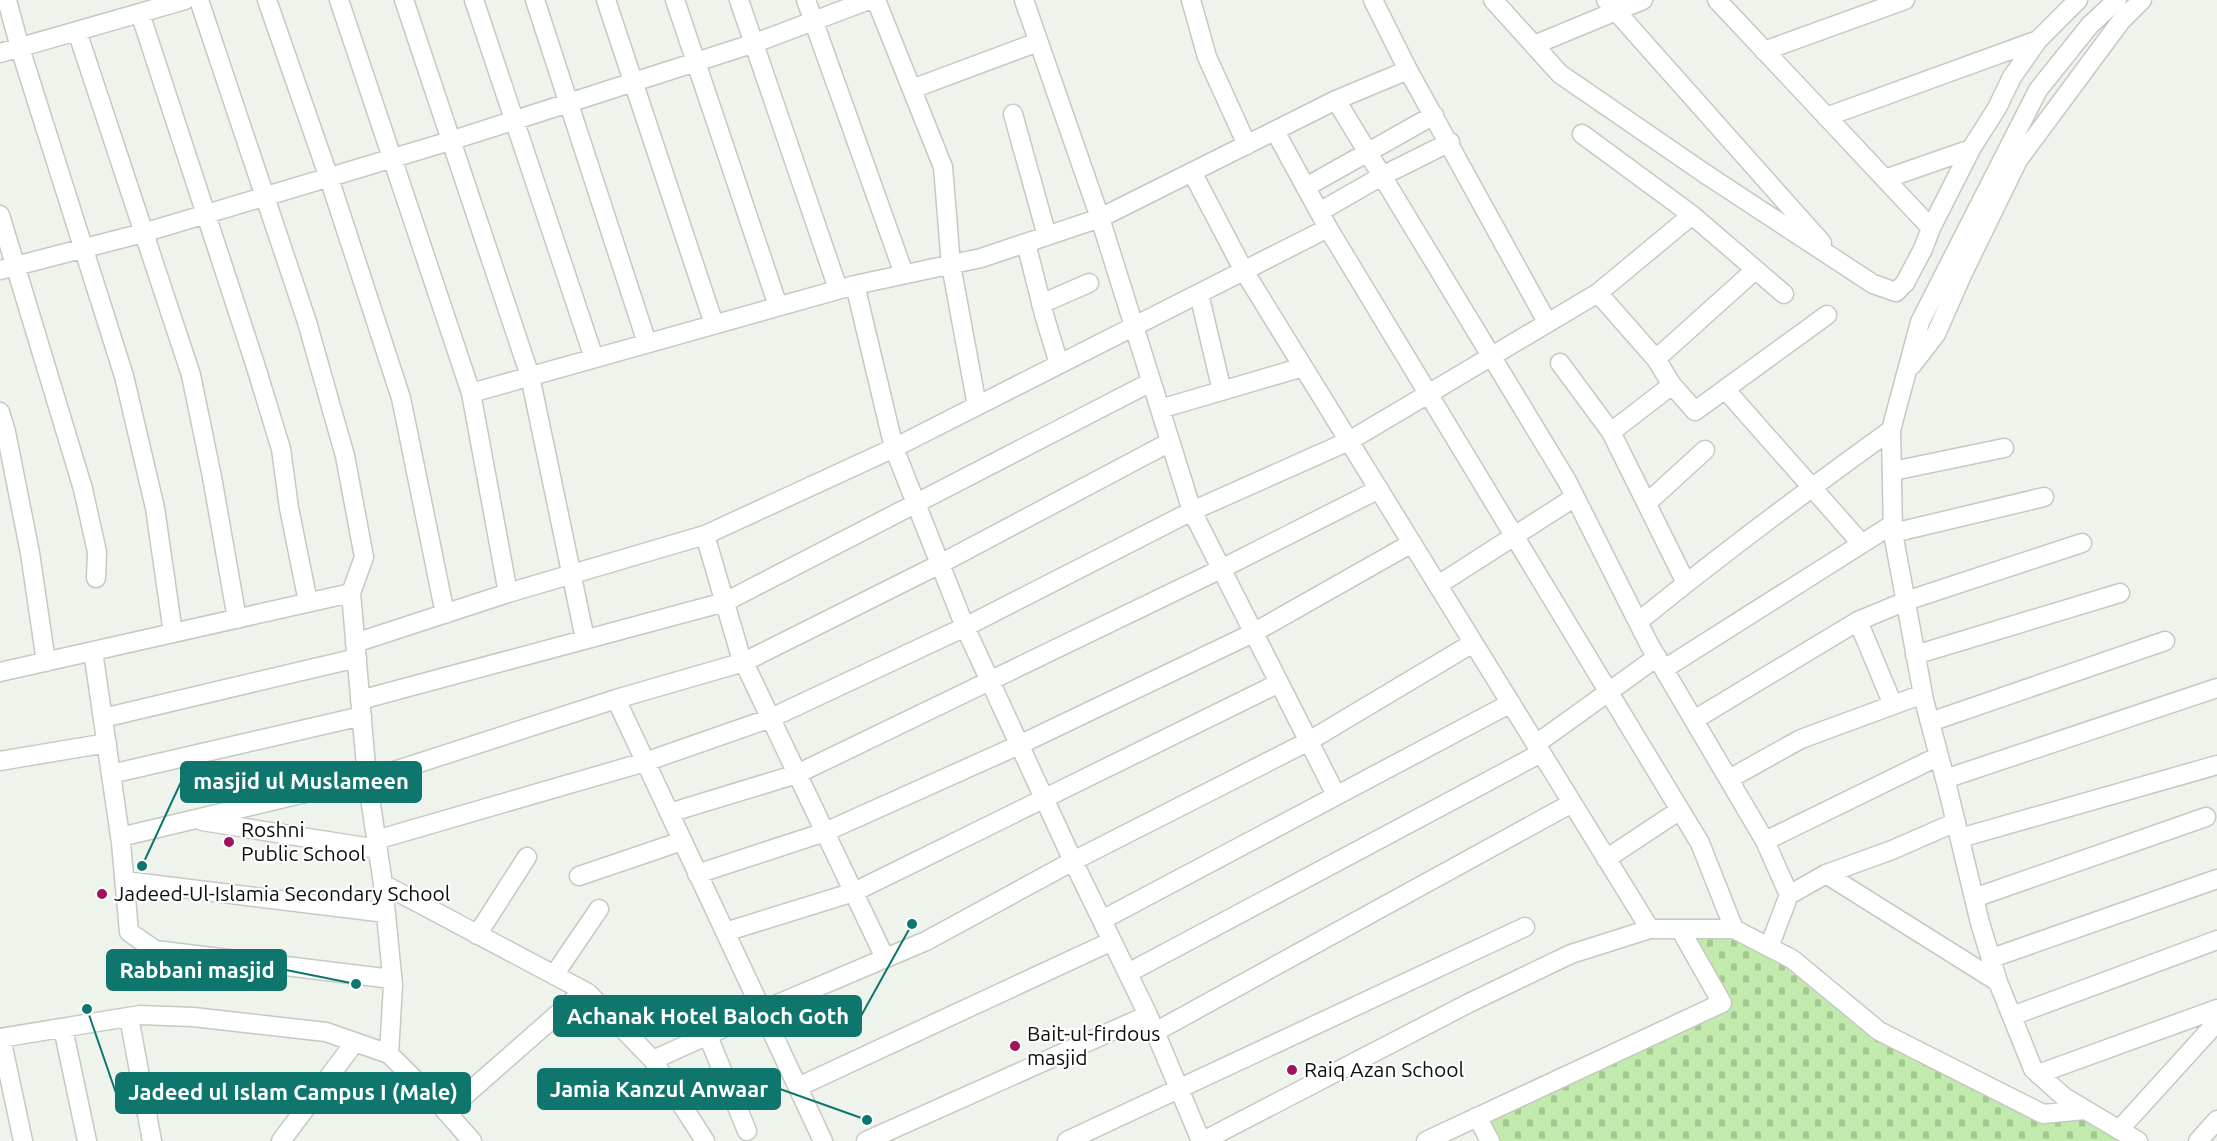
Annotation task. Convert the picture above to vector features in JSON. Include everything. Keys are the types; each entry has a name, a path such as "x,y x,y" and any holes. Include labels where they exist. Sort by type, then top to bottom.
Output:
{"street":[{"path":"7,0 20,48 124,376 155,508 173,633"},
{"path":"0,53 185,0"},
{"path":"199,0 307,322 345,456 364,557 351,593 368,778 383,884 392,979 389,1054"},
{"path":"267,0 329,177 401,398 445,614"},
{"path":"339,0 471,393 508,593"},
{"path":"404,0 530,376 585,639"},
{"path":"474,0 594,358"},
{"path":"535,0 647,343"},
{"path":"606,0 714,324"},
{"path":"675,0 778,306"},
{"path":"739,0 847,287 894,448 964,627 1148,1015 1202,1141 1458,1009 1571,954 1650,929 1734,929 1792,959 1879,1031 2043,1114 2084,1110"},
{"path":"806,0 904,274"},
{"path":"7,268 143,233 450,141 754,43 869,0"},
{"path":"876,0 943,167 951,265 977,406"},
{"path":"1024,0 1100,218 1192,511 1336,795"},
{"path":"1191,0 1207,57 1247,144"},
{"path":"1372,0 1547,322"},
{"path":"1493,0 1560,74 1839,262 1873,284 1896,292 1905,283 1971,149 2012,77 2038,40 2078,0"},
{"path":"1534,45 1611,5 1642,0"},
{"path":"1717,0 1931,228"},
{"path":"1764,51 1905,0"},
{"path":"2117,0 2090,26 2038,90 1920,321 1891,430 1893,528 1923,694 1974,898 1998,982 2033,1069 2064,1097 2138,1141"},
{"path":"1907,372 1936,334 1958,283 2018,160 2121,21 2142,0"},
{"path":"1611,5 1839,262"},
{"path":"140,13 281,450 308,602"},
{"path":"77,31 191,375 237,618"},
{"path":"1826,117 2038,40"},
{"path":"912,89 1038,42"},
{"path":"471,393 847,287 981,258 1100,218 1336,100 1408,70"},
{"path":"1336,100 1575,497 1660,663 1765,841 1789,895"},
{"path":"1014,114 1047,236"},
{"path":"1306,187 1434,115"},
{"path":"1275,131 1324,220 1700,843 1734,929"},
{"path":"1582,134 1692,215 1784,294"},
{"path":"103,718 356,651 445,614 508,593 705,535 894,448 1244,271 1324,220 1382,176 1449,142"},
{"path":"1885,178 1971,149"},
{"path":"1192,172 1244,271 1650,929"},
{"path":"0,215 7,268 83,489 97,552 96,578"},
{"path":"193,820 377,845 645,762 771,718 964,627 1192,511 1349,441 1598,293 1692,215"},
{"path":"1026,243 1059,364"},
{"path":"1656,359 1755,270"},
{"path":"1041,304 1089,284"},
{"path":"1598,293 1656,359 1672,385 1695,411 1827,315"},
{"path":"1199,294 1222,391"},
{"path":"1560,363 1611,432 1686,583"},
{"path":"1160,409 1303,367"},
{"path":"111,774 361,708 585,639 725,602 1151,382"},
{"path":"1611,432 1672,385"},
{"path":"1725,389 1861,543"},
{"path":"0,412 30,553 46,662"},
{"path":"1638,622 1812,487 1891,430"},
{"path":"120,837 385,774 616,699 744,662 940,564 1170,442"},
{"path":"1893,471 2004,448"},
{"path":"1647,503 1705,450"},
{"path":"669,813 797,774 1221,570 1379,489"},
{"path":"1437,585 1575,497"},
{"path":"1128,973 1539,749 1608,692 1861,543 1893,528 2044,497"},
{"path":"705,535 744,662 885,958"},
{"path":"698,874 825,832 1019,745 1254,633 1412,543"},
{"path":"1694,720 1858,621 1906,601 2082,543"},
{"path":"0,672 351,593"},
{"path":"1916,655 2120,593"},
{"path":"1858,621 1893,705"},
{"path":"1930,722 2165,641"},
{"path":"653,1060 926,941 1073,861 1309,741 1473,643"},
{"path":"93,651 120,837 129,932 155,950 392,979"},
{"path":"725,932 854,892 1279,683"},
{"path":"1945,779 2217,688"},
{"path":"1729,779 1802,739 1923,694"},
{"path":"616,699 823,1141"},
{"path":"1102,920 1510,703"},
{"path":"0,761 106,743"},
{"path":"1765,841 1939,756"},
{"path":"1769,947 1789,895 1827,874 1892,850 1958,830 2217,765"},
{"path":"1155,1032 1572,803"},
{"path":"1606,859 1680,810"},
{"path":"1974,898 2206,817"},
{"path":"579,876 682,841"},
{"path":"477,935 528,857"},
{"path":"1827,874 1998,982"},
{"path":"1992,958 2217,879"},
{"path":"125,881 386,913"},
{"path":"383,884 584,991 653,1060 705,1141"},
{"path":"554,975 599,909"},
{"path":"1067,1141 1525,927"},
{"path":"1426,1141 1722,1003 1680,929"},
{"path":"2012,1016 2217,940"},
{"path":"798,1088 1112,941"},
{"path":"446,1112 584,991"},
{"path":"2038,1074 2217,1009"},
{"path":"23,1141 0,1038 140,1015 204,1018 326,1032 389,1054 472,1141"},
{"path":"866,1141 1148,1015"},
{"path":"129,1017 152,1141"},
{"path":"2120,1131 2217,1022"},
{"path":"63,1028 87,1141"},
{"path":"708,1035 747,1131"},
{"path":"281,1141 355,1042"},
{"path":"1477,1117 1490,1141"},
{"path":"2198,1141 2217,1120"}],"green space":[{"path":"1680,929 1735,930 1879,1031 2043,1115 2084,1110 2137,1141 1490,1141 1477,1118 1722,1004"}],"place":[{"name":"Roshni Public School","path":"229,842"},
{"name":"masjid ul Muslameen","path":"142,866"},
{"name":"Jadeed-Ul-Islamia Secondary School","path":"102,894"},
{"name":"Achanak Hotel Baloch Goth","path":"912,924"},
{"name":"Rabbani masjid","path":"356,984"},
{"name":"Jadeed ul Islam Campus I (Male)","path":"87,1009"},
{"name":"Bait-ul-firdous masjid","path":"1015,1046"},
{"name":"Raiq Azan School","path":"1292,1070"},
{"name":"Jamia Kanzul Anwaar","path":"867,1120"}]}
